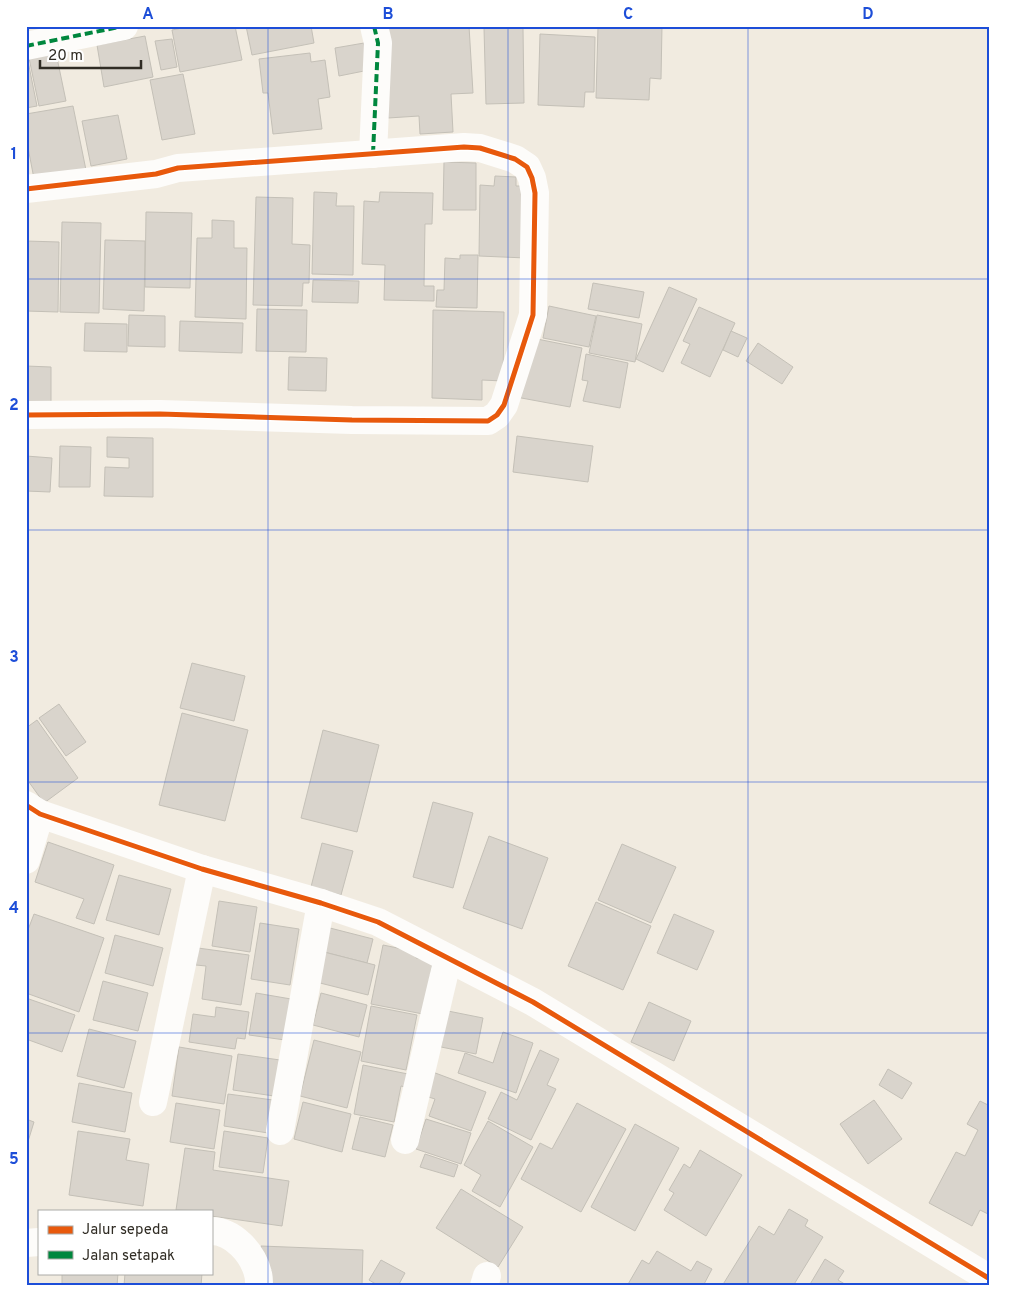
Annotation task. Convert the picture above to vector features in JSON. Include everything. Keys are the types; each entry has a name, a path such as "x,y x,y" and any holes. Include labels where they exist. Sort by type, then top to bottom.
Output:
{"street":[{"path":"26,46 124,26"},
{"path":"373,154 378,43 374,26"},
{"path":"26,189 156,174 178,168 464,147 480,148 515,159 526,167 532,178 535,193 533,315 504,405 497,415 488,421 352,420 160,414 26,415"},
{"path":"26,860 33,809 202,869 321,903 378,922 534,1002 990,1279"},
{"path":"153,1102 202,869"},
{"path":"280,1131 321,903"},
{"path":"405,1140 448,958"},
{"path":"212,1230 221,1231 239,1241 250,1256 258,1273 259,1286"}],"building":[{"path":"192,26 235,26 242,60 180,72 172,30"},
{"path":"246,26 311,26 314,43 252,55"},
{"path":"383,26 469,26 473,93 451,94 453,132 420,134 419,116 388,118"},
{"path":"623,26 662,26 661,79 650,78 649,100 596,98 598,27 623,28"},
{"path":"484,28 523,28 524,103 486,104"},
{"path":"540,34 595,37 594,92 585,92 584,107 538,105"},
{"path":"145,36 153,77 104,87 97,45"},
{"path":"172,39 177,67 161,70 155,41"},
{"path":"364,43 369,70 339,76 335,48"},
{"path":"56,53 66,101 39,106 29,58"},
{"path":"310,53 311,62 325,60 330,97 318,99 322,129 273,134 268,93 263,93 259,59"},
{"path":"26,61 28,61 37,106 26,108"},
{"path":"183,74 195,134 162,140 150,80"},
{"path":"73,106 87,175 35,184 26,137 26,114"},
{"path":"118,115 127,159 91,166 82,121"},
{"path":"444,162 476,163 476,210 443,210"},
{"path":"495,176 516,177 516,186 528,186 526,258 479,256 480,185 494,186"},
{"path":"314,192 337,193 336,206 354,206 353,275 312,274"},
{"path":"380,192 433,193 432,224 425,224 424,286 434,286 434,301 384,300 385,265 362,264 364,201 379,202"},
{"path":"256,197 293,198 292,244 310,245 309,283 303,283 302,306 253,305"},
{"path":"146,212 192,213 190,288 145,287"},
{"path":"212,220 234,221 234,248 247,248 246,319 195,317 197,238 212,238"},
{"path":"62,222 101,223 99,313 60,312"},
{"path":"105,240 145,241 144,311 103,309"},
{"path":"26,241 59,242 58,312 26,311"},
{"path":"460,255 478,255 477,308 436,307 437,290 444,290 445,258 460,259"},
{"path":"313,280 359,281 358,303 312,302"},
{"path":"593,283 644,292 639,318 588,309"},
{"path":"669,287 697,299 663,372 636,359"},
{"path":"549,306 596,316 589,347 543,338"},
{"path":"699,307 735,323 710,377 681,363 690,344 683,341"},
{"path":"257,309 307,310 306,352 256,351"},
{"path":"433,310 504,312 503,381 482,380 482,400 432,398"},
{"path":"129,315 165,316 165,347 128,346"},
{"path":"597,315 642,324 635,362 589,353"},
{"path":"180,321 243,323 242,353 179,351"},
{"path":"85,323 127,324 127,352 84,351"},
{"path":"731,331 747,338 738,357 723,350"},
{"path":"537,339 582,348 570,407 516,397"},
{"path":"758,343 793,367 782,384 746,361"},
{"path":"586,354 628,363 620,408 583,401 588,381 582,380"},
{"path":"289,357 327,358 326,391 288,390"},
{"path":"26,366 51,367 51,406 26,406"},
{"path":"517,436 593,446 588,482 513,472"},
{"path":"107,437 153,438 153,497 104,496 105,467 129,468 129,458 107,457"},
{"path":"60,446 91,447 90,487 59,487"},
{"path":"26,456 52,458 50,492 26,491"},
{"path":"192,663 245,676 234,721 180,708"},
{"path":"59,704 86,742 66,756 39,718"},
{"path":"182,713 248,730 225,821 159,805"},
{"path":"37,720 78,778 44,803 26,778 26,728"},
{"path":"323,730 379,745 357,832 301,818"},
{"path":"433,802 473,813 453,888 413,877"},
{"path":"489,836 548,858 522,929 463,908"},
{"path":"48,842 114,865 94,924 76,918 84,899 35,882"},
{"path":"322,843 353,851 341,895 311,887"},
{"path":"622,844 676,867 651,923 598,900"},
{"path":"119,875 171,889 159,935 106,920"},
{"path":"219,901 257,907 250,952 212,946"},
{"path":"596,902 651,926 623,990 568,966"},
{"path":"34,914 104,938 79,1012 26,993 26,935"},
{"path":"674,914 714,931 697,970 657,953"},
{"path":"260,923 299,929 290,985 251,979"},
{"path":"330,928 373,939 367,963 324,952"},
{"path":"115,935 163,948 153,986 105,973"},
{"path":"383,945 417,952 416,958 433,961 423,1014 371,1004"},
{"path":"198,948 249,955 241,1005 202,999 206,966 196,965"},
{"path":"324,952 375,965 368,995 316,982"},
{"path":"103,981 148,993 138,1031 93,1020"},
{"path":"256,993 291,999 285,1040 249,1035"},
{"path":"321,993 367,1005 359,1037 313,1025"},
{"path":"26,998 75,1015 62,1052 26,1039"},
{"path":"649,1002 691,1021 674,1061 631,1042"},
{"path":"371,1006 417,1015 406,1070 361,1061"},
{"path":"216,1007 249,1012 245,1039 237,1038 235,1049 189,1042 193,1014 215,1017"},
{"path":"448,1011 483,1018 476,1054 441,1047"},
{"path":"89,1029 136,1041 124,1088 77,1076"},
{"path":"503,1032 533,1043 516,1093 458,1073 465,1053 493,1063"},
{"path":"314,1040 361,1052 347,1108 300,1096"},
{"path":"179,1047 232,1056 224,1104 172,1096"},
{"path":"540,1050 559,1059 547,1085 556,1089 531,1140 488,1119 501,1092 517,1100"},
{"path":"238,1054 280,1060 274,1096 233,1090"},
{"path":"363,1065 413,1075 410,1088 401,1086 394,1122 354,1114"},
{"path":"888,1069 912,1083 902,1099 879,1085"},
{"path":"430,1071 486,1092 471,1131 429,1116 435,1099 422,1095"},
{"path":"79,1083 132,1093 125,1132 72,1122"},
{"path":"228,1094 273,1100 268,1133 224,1126"},
{"path":"874,1100 902,1139 868,1164 840,1124"},
{"path":"980,1101 990,1106 990,1215 980,1210 972,1226 929,1203 956,1152 965,1156 978,1130 967,1124"},
{"path":"303,1102 351,1114 342,1152 294,1139"},
{"path":"176,1103 220,1110 214,1149 170,1142"},
{"path":"577,1103 626,1129 581,1212 521,1179 540,1143 552,1149"},
{"path":"360,1117 393,1125 385,1157 352,1149"},
{"path":"26,1119 34,1122 26,1148"},
{"path":"426,1119 471,1133 461,1164 416,1149"},
{"path":"488,1121 533,1147 500,1207 472,1191 481,1175 464,1165"},
{"path":"635,1124 679,1148 635,1231 591,1207"},
{"path":"78,1131 130,1139 126,1160 149,1164 143,1206 69,1195"},
{"path":"224,1131 268,1138 263,1173 219,1167"},
{"path":"185,1148 215,1152 213,1170 289,1181 282,1226 212,1216 212,1210 176,1210"},
{"path":"700,1150 742,1175 706,1236 664,1210 674,1193 669,1190 684,1164 690,1168"},
{"path":"425,1154 458,1165 454,1177 420,1167"},
{"path":"461,1189 523,1227 498,1267 436,1228"},
{"path":"789,1209 808,1220 805,1226 823,1237 793,1286 722,1286 759,1226 774,1235"},
{"path":"261,1246 363,1250 362,1286 271,1286 260,1272"},
{"path":"657,1251 691,1271 697,1261 712,1269 703,1286 627,1286 642,1260 649,1264"},
{"path":"825,1259 844,1271 838,1280 848,1286 809,1286"},
{"path":"381,1260 405,1273 398,1286 379,1286 369,1280"},
{"path":"62,1274 118,1274 117,1286 62,1286"},
{"path":"125,1274 202,1274 201,1286 124,1286"}],"marked path":[{"path":"26,46 124,26"},
{"path":"373,154 378,43 374,26"}],"cycle path":[{"path":"26,189 156,174 178,168 464,147 480,148 515,159 527,167 532,178 535,193 533,315 504,405 497,415 488,421 352,420 160,414 26,415"},
{"path":"26,805 40,814 202,869 321,903 378,922 533,1002 990,1279"}]}
